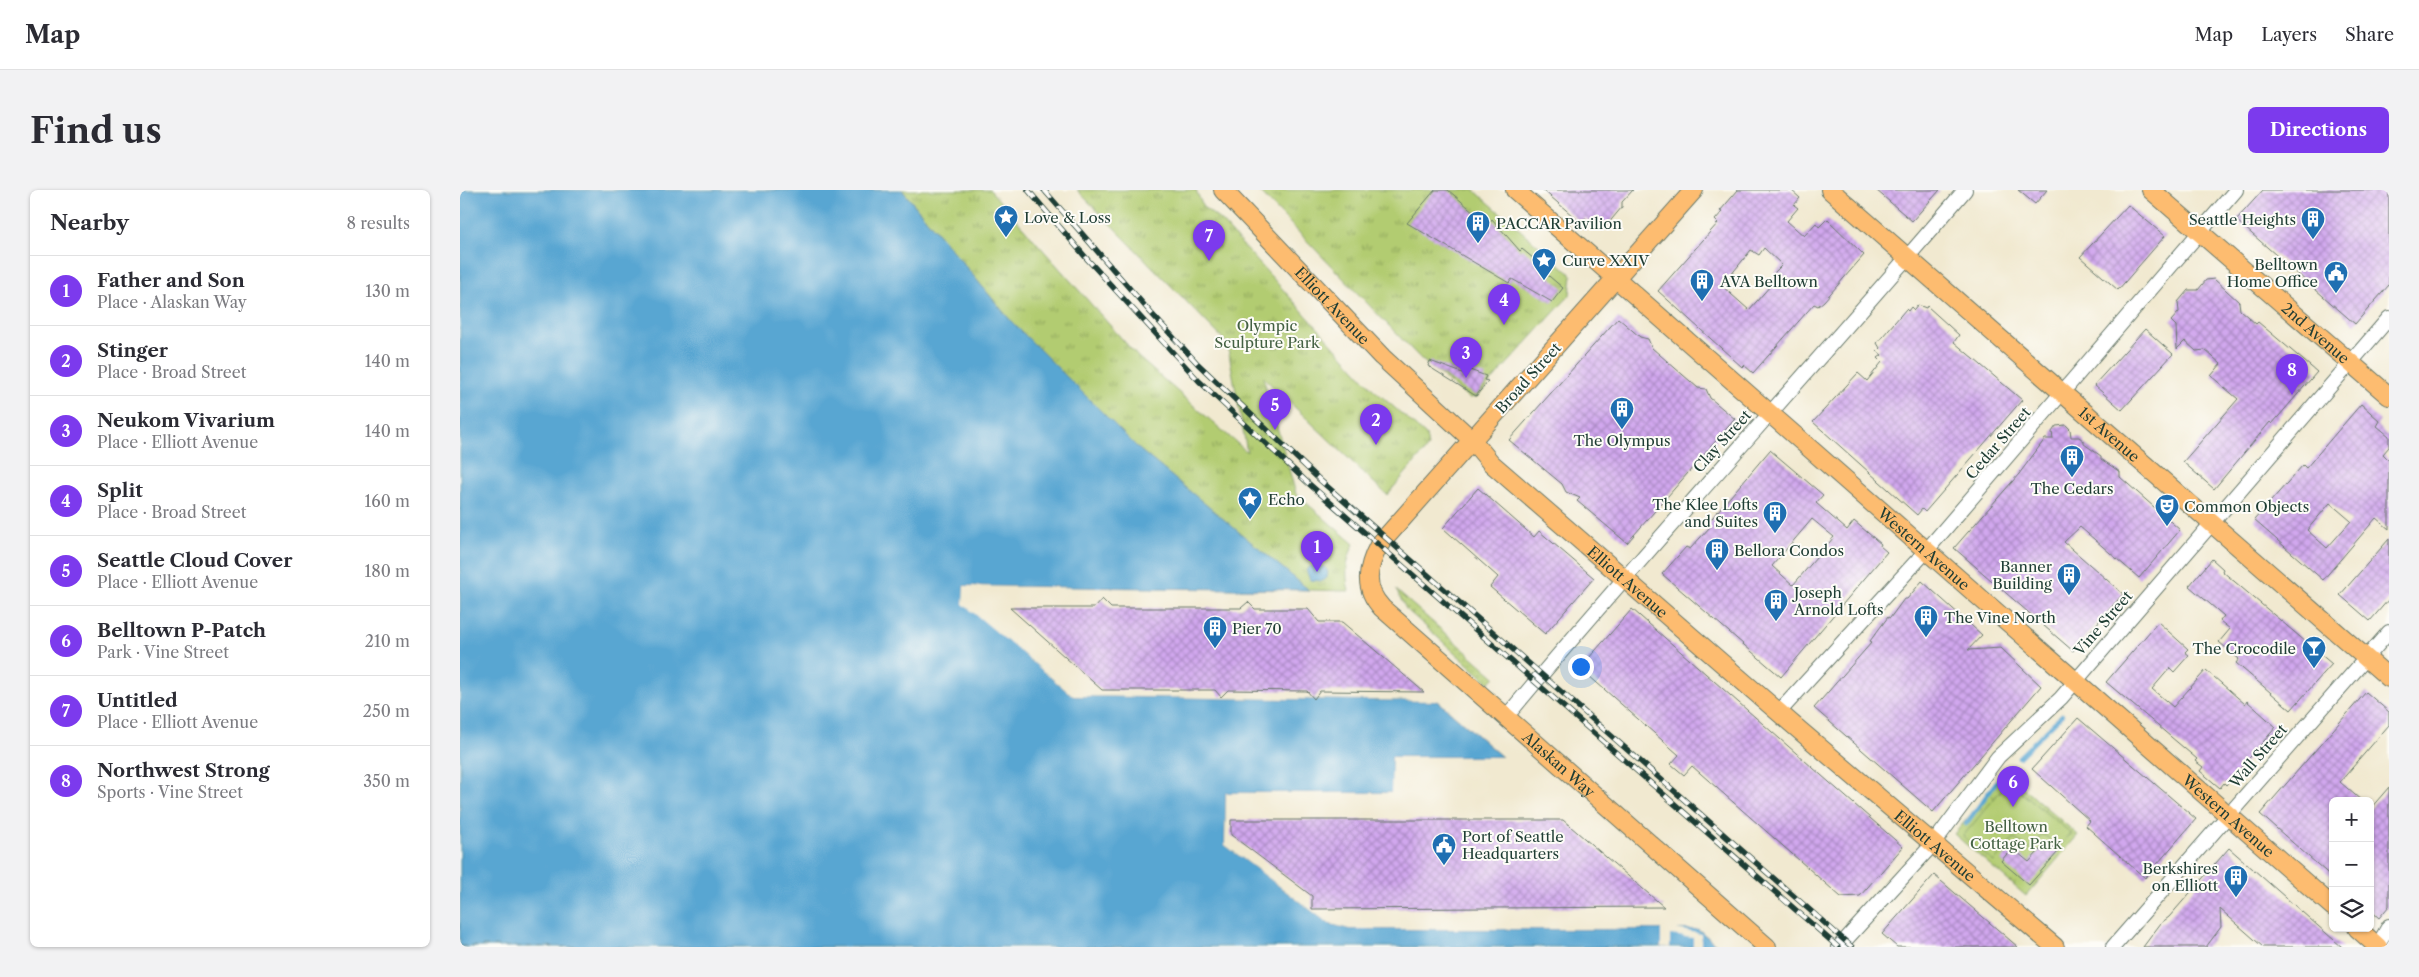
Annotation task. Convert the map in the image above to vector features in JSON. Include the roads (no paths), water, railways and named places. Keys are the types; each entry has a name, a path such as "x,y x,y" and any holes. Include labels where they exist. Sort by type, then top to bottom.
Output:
{"main road":[{"name":"Elliott Avenue","path":"1223,190 1382,358 1472,440 1491,463 2055,947"},
{"name":"Western Avenue","path":"1515,190 2329,903"},
{"name":"Broad Street","path":"1370,569 1379,545 1694,190"},
{"name":"1st Avenue","path":"1830,190 2389,678"},
{"name":"2nd Avenue","path":"2151,190 2389,396"},
{"name":"Alaskan Way","path":"1370,569 1372,597 1377,602 1768,947"},
{"path":"2361,932 2378,947"}],"street":[{"name":"Clay Street","path":"1506,717 1623,577 1908,257 1965,190"},
{"name":"Cedar Street","path":"1779,712 1926,551 2236,190"},
{"name":"Vine Street","path":"1839,947 1933,844 1998,757 2061,698 2389,318"},
{"name":"Wall Street","path":"2113,947 2389,632"},
{"path":"2378,947 2389,926"}],"water":[{"path":"460,190 902,190 1011,321 1140,450 1309,590 964,586 964,604 1073,696 1438,701 1502,757 1392,757 1392,793 1226,793 1225,845 1328,923 1349,929 1698,929 1719,947 460,947"},
{"path":"1311,566 1325,567 1328,572 1327,578 1322,581 1310,580 1306,570"}],"waterway":[{"path":"2019,757 2062,715"},
{"path":"1966,824 1997,781"}],"railway":[{"path":"1028,190 1088,260 1199,381 1308,483 1838,947"},
{"path":"1044,190 1198,364 1321,481 1852,947"}],"place":[{"name":"Love & Loss","path":"1006,238"},
{"name":"Seattle Heights","path":"2313,240"},
{"name":"PACCAR Pavilion","path":"1478,244"},
{"name":"Untitled","path":"1209,261"},
{"name":"Curve XXIV","path":"1544,281"},
{"name":"Belltown Home Office","path":"2336,294"},
{"name":"AVA Belltown","path":"1702,302"},
{"name":"Split","path":"1504,325"},
{"name":"Neukom Vivarium","path":"1466,378"},
{"name":"Northwest Strong","path":"2292,395"},
{"name":"Seattle Cloud Cover","path":"1275,430"},
{"name":"The Olympus","path":"1622,430"},
{"name":"Stinger","path":"1376,445"},
{"name":"The Cedars","path":"2072,478"},
{"name":"Echo","path":"1250,520"},
{"name":"Common Objects","path":"2167,527"},
{"name":"The Klee Lofts and Suites","path":"1775,534"},
{"name":"Bellora Condos","path":"1717,571"},
{"name":"Father and Son","path":"1317,572"},
{"name":"Banner Building","path":"2069,596"},
{"name":"Joseph Arnold Lofts","path":"1776,622"},
{"name":"The Vine North","path":"1926,638"},
{"name":"Pier 70","path":"1215,649"},
{"name":"The Crocodile","path":"2314,669"},
{"name":"Belltown P-Patch","path":"2013,807"},
{"name":"Port of Seattle Headquarters","path":"1444,866"},
{"name":"Berkshires on Elliott","path":"2236,898"}],"park label":[{"name":"Olympic Sculpture Park","path":"1267,334"},
{"name":"Belltown Cottage Park","path":"2016,834"}]}
